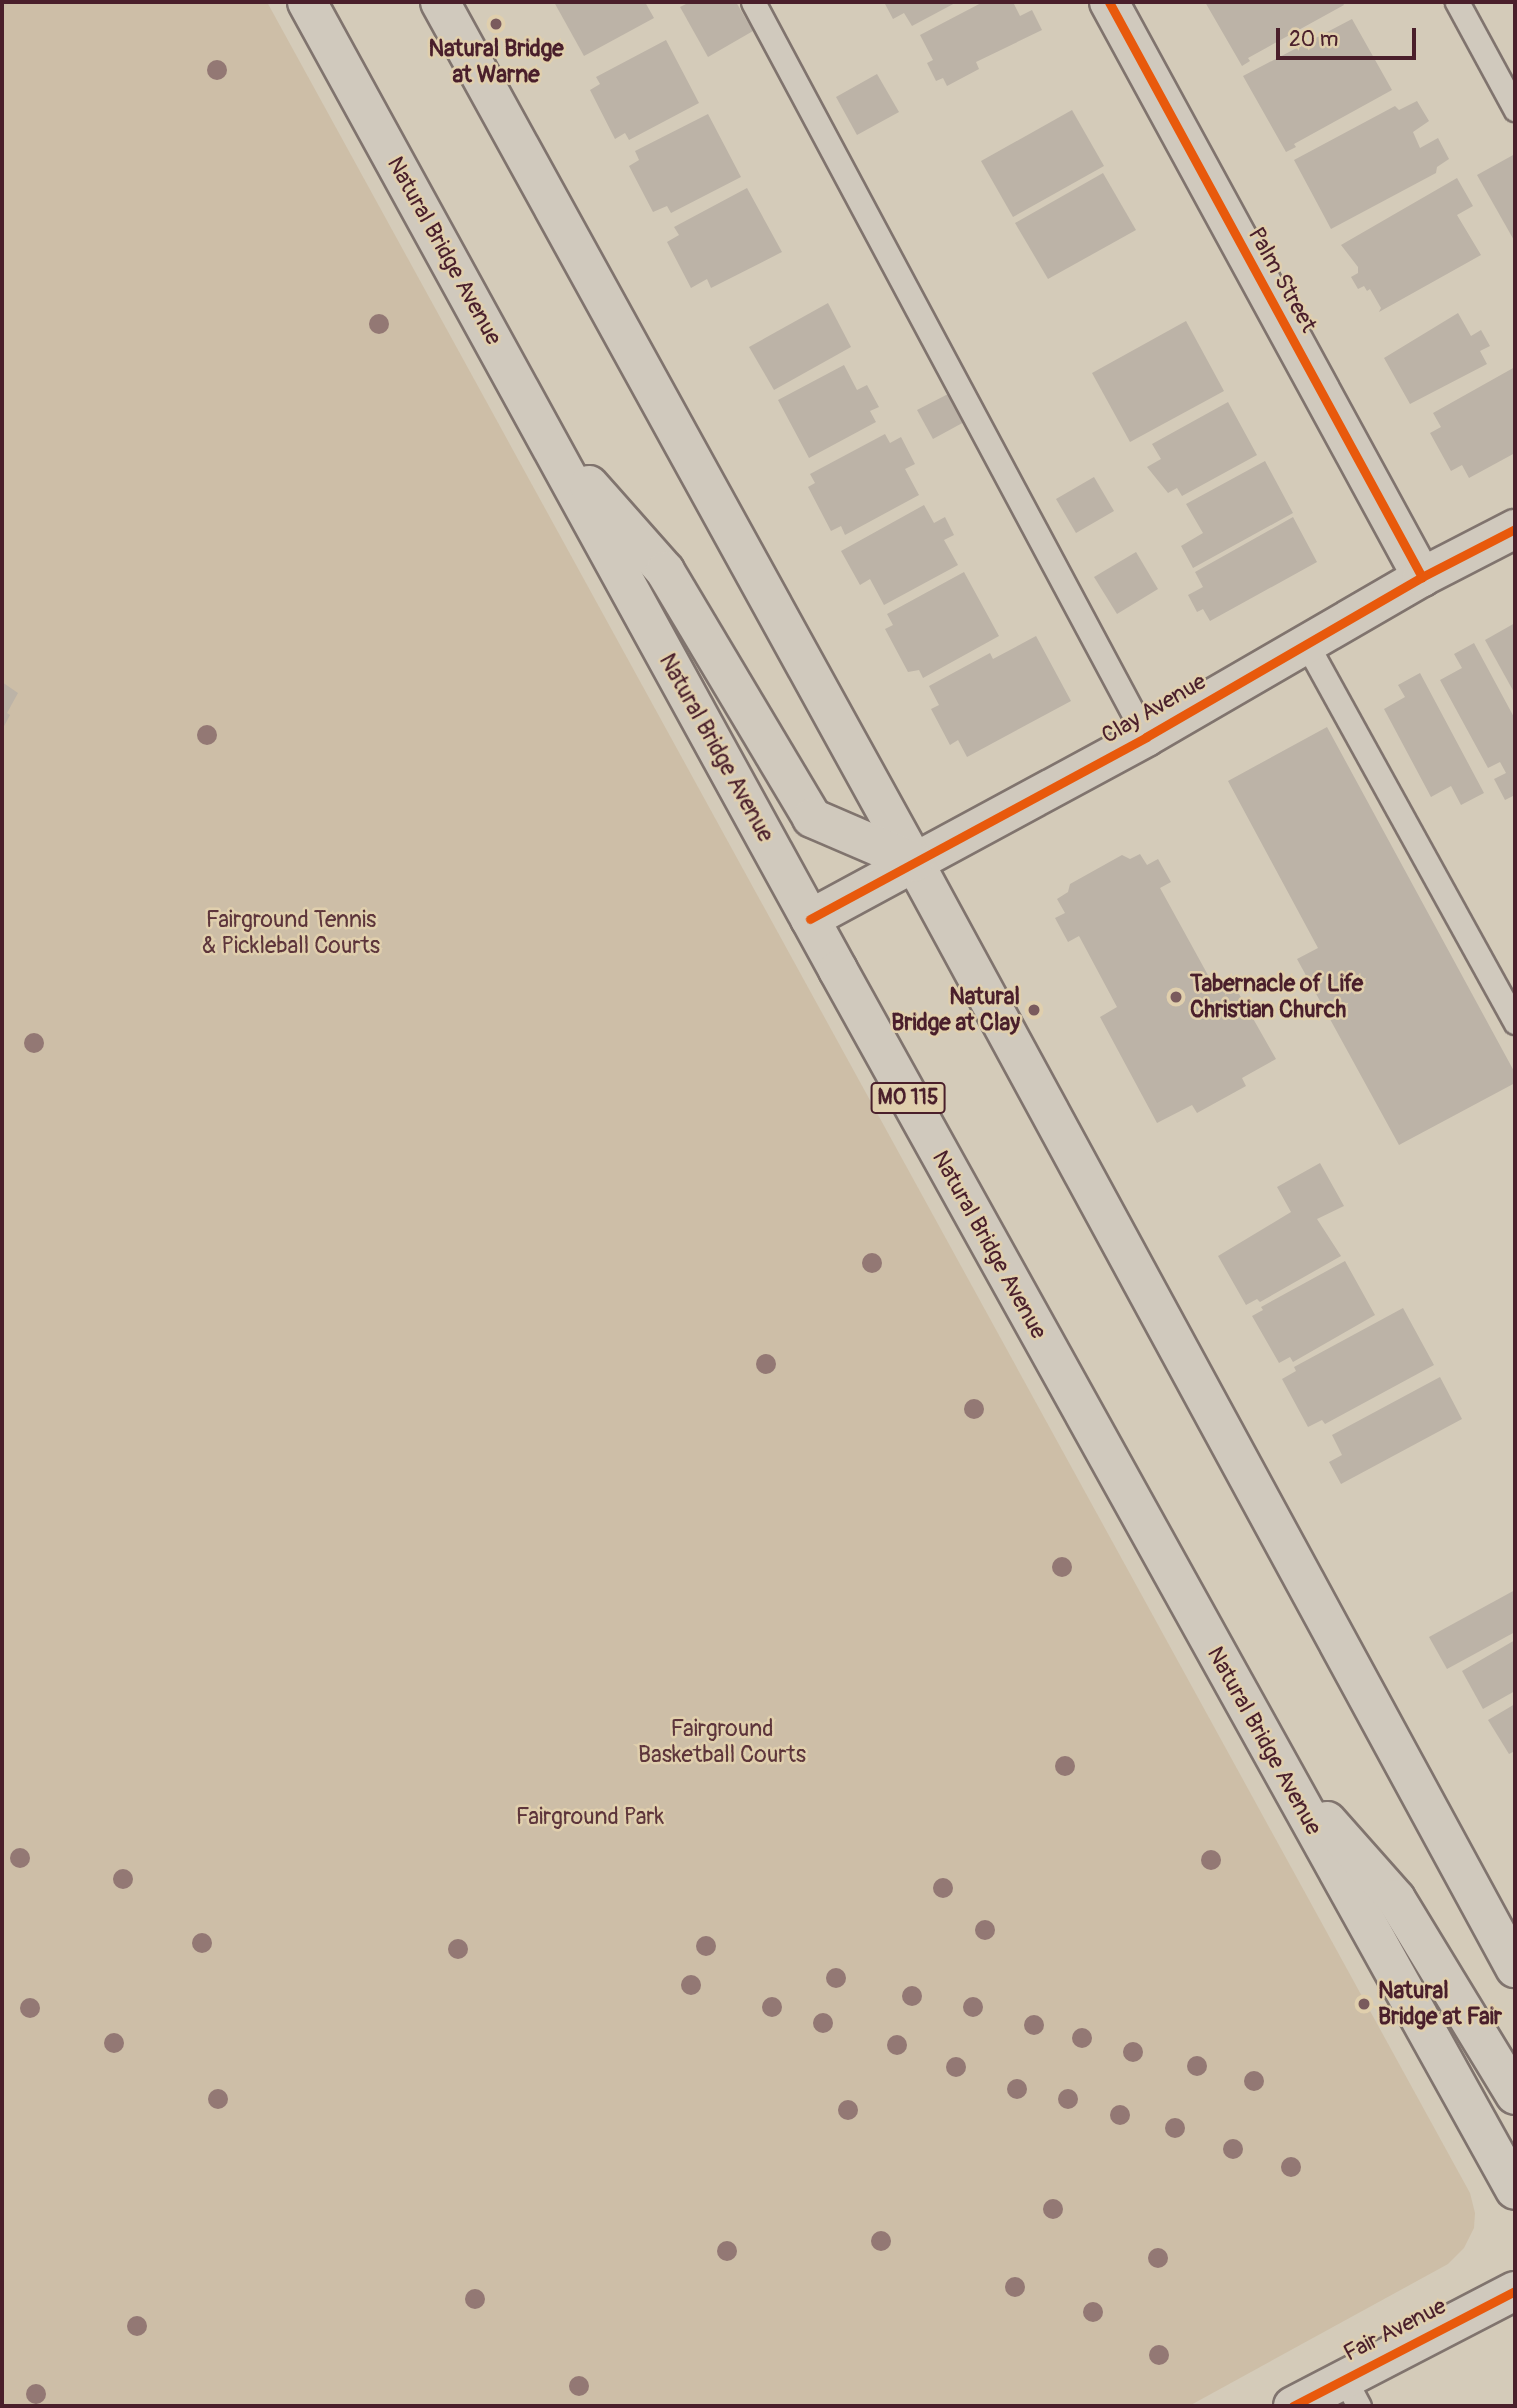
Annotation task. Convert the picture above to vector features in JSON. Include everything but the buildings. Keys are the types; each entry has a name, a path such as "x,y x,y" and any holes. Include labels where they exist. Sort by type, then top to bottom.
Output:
{"main road":[{"name":"Natural Bridge Avenue","path":"307,2 1277,1765 1515,2190"},
{"path":"440,2 914,862 1515,1968"},
{"name":"Palm Street","path":"1109,2 1422,577"},
{"path":"544,434 666,571 812,818 914,862"},
{"name":"Clay Avenue","path":"810,919 1146,737 1422,577 1515,529"},
{"path":"1277,1765 1396,1899 1515,2095"},
{"name":"Fair Avenue","path":"1293,2406 1352,2392 1515,2291"}],"lane":[{"path":"753,2 1146,737"},
{"path":"1457,2 1515,109"},
{"path":"1306,643 1515,1021"}],"green space":[{"name":"Fairground Park","path":"2,2 267,2 1470,2193 1475,2213 1474,2228 1464,2248 1448,2264 1189,2406 2,2406"}],"cycle path":[{"path":"1109,2 1422,577"},
{"path":"810,919 1146,737 1422,577 1515,529"},
{"path":"1293,2406 1515,2291"}],"place":[{"name":"Natural Bridge at Warne","path":"496,24"},
{"name":"Tabernacle of Life Christian Church","path":"1176,997"},
{"name":"Natural Bridge at Clay","path":"1034,1010"},
{"name":"Natural Bridge at Fair","path":"1364,2004"}],"park label":[{"name":"Fairground Tennis & Pickleball Courts","path":"291,933"},
{"name":"Fairground Basketball Courts","path":"722,1742"}]}
